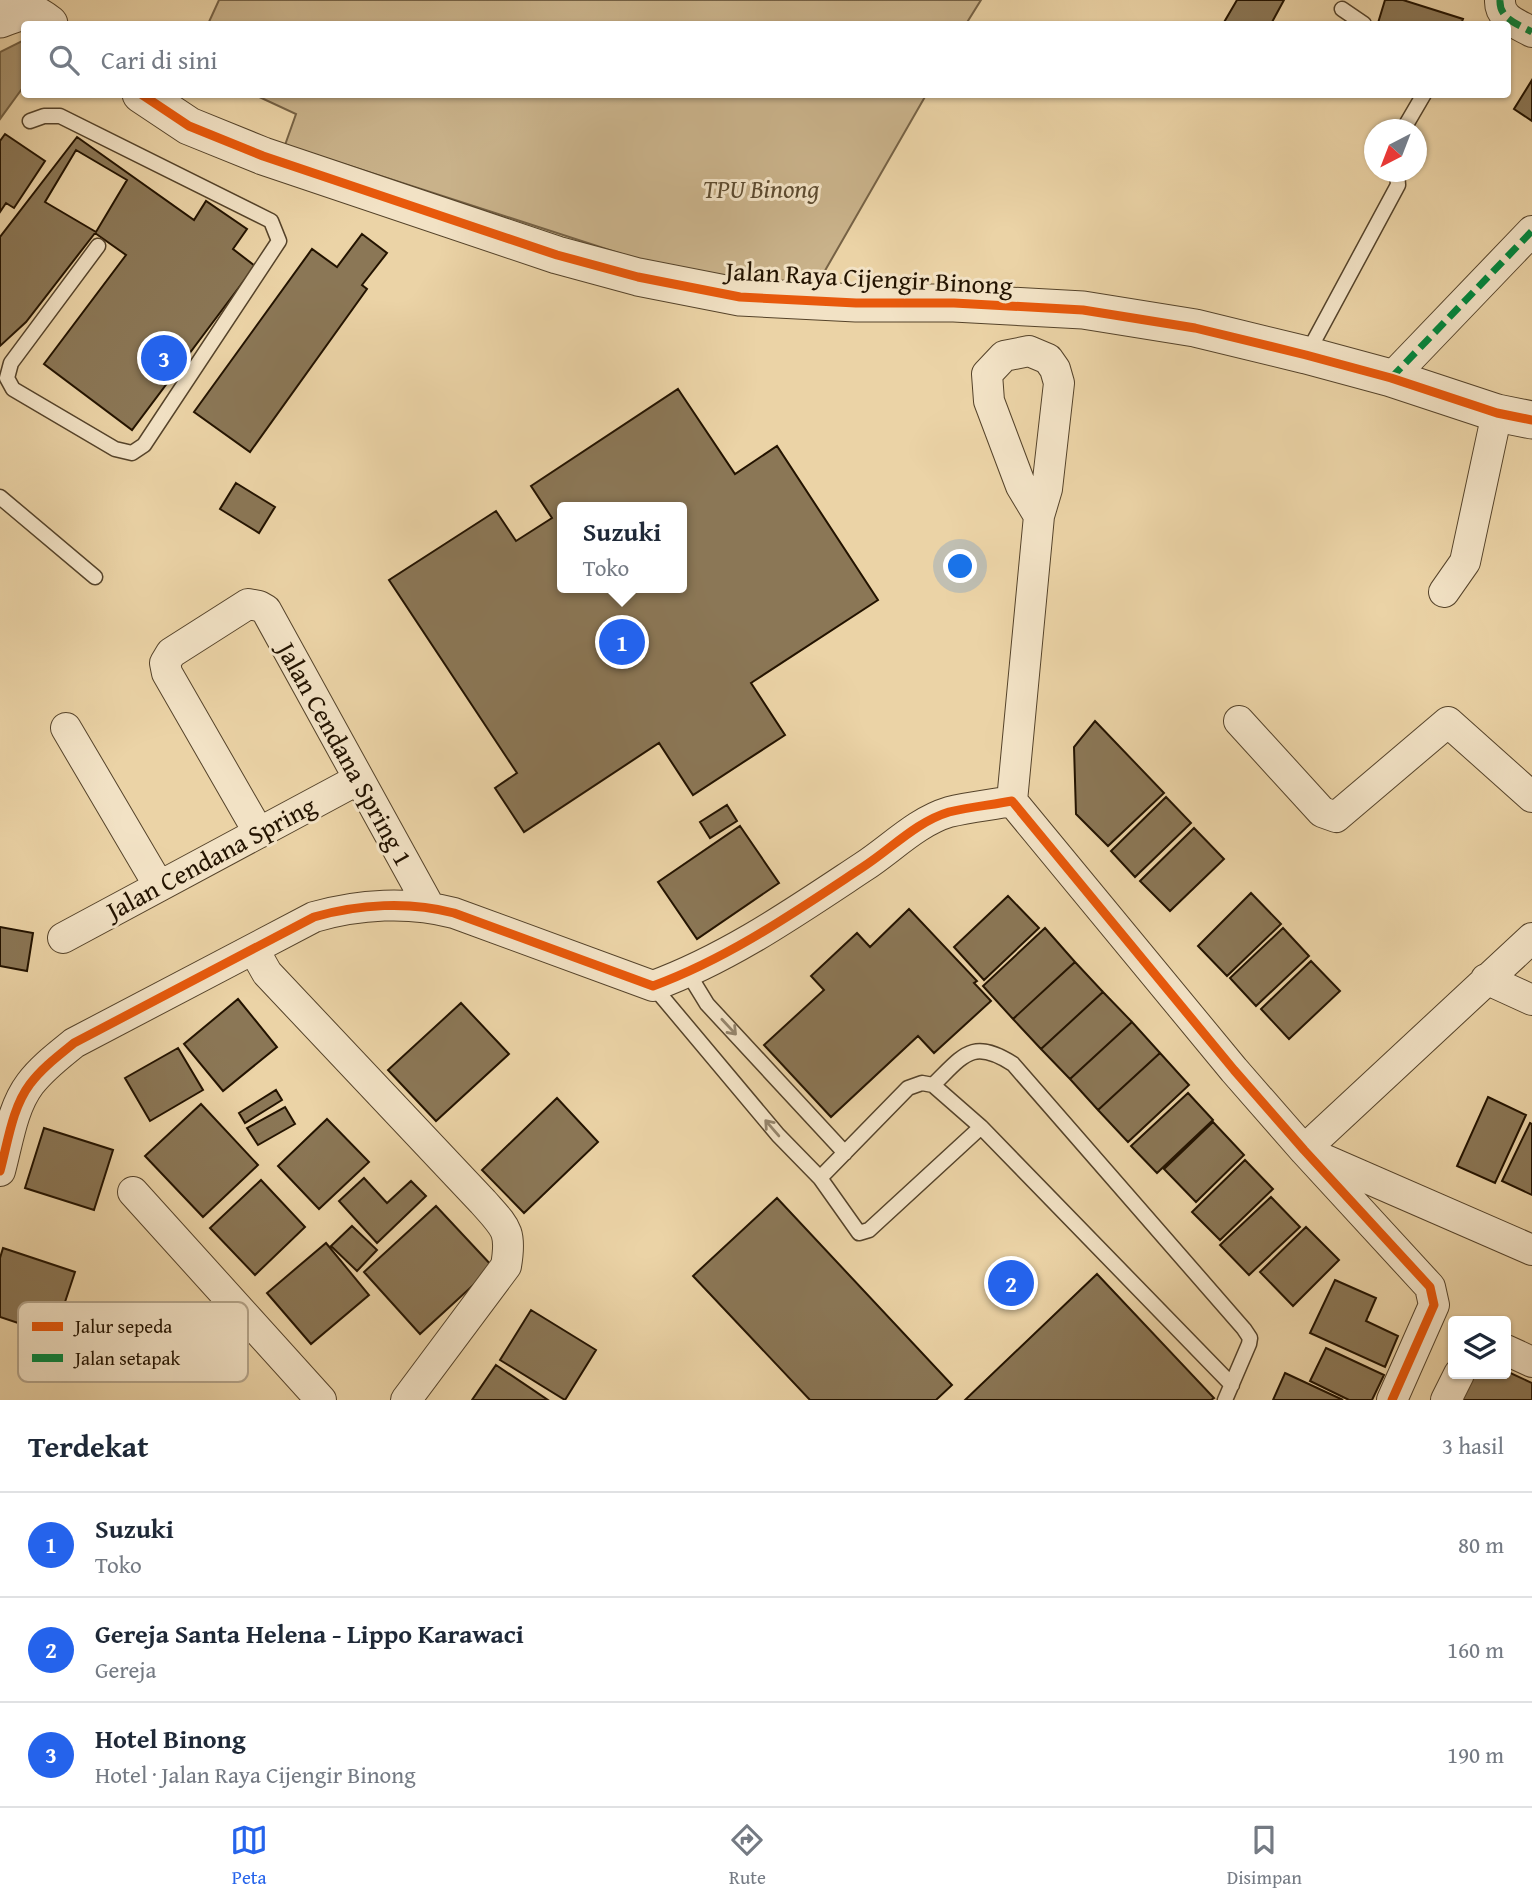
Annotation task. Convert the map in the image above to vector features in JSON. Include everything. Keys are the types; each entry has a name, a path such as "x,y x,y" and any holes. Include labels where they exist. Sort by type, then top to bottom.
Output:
{"street":[{"path":"1500,0 1502,12 1511,21"},
{"path":"0,19 21,11 45,21"},
{"path":"1511,21 1532,32"},
{"name":"Jalan Raya Cijengir Binong","path":"147,98 190,126 263,156 557,255 638,277 740,297 856,303 954,303 1083,310 1195,328 1306,355 1515,416"},
{"path":"1391,378 1532,231"},
{"path":"1039,516 1021,486 989,401 988,374 1004,356 1029,351 1048,359 1055,369 1059,383 1046,489 1039,516 1012,801 1234,1070 1430,1287 1434,1305 1392,1400"},
{"path":"1444,592 1465,562 1515,416"},
{"name":"Jalan Cendana Spring 1","path":"259,833 167,673 165,663 172,653 248,604 266,610 429,906"},
{"path":"1239,721 1322,812 1336,817 1448,722 1532,797"},
{"path":"66,728 159,886"},
{"name":"Jalan Cendana Spring","path":"63,938 359,779"},
{"path":"0,1171 16,1109 28,1086 44,1068 74,1043 314,917 348,907 429,906 653,986 688,973 785,919 872,861 921,824 948,813 1012,801"},
{"path":"1304,1150 1532,938"},
{"path":"254,950 267,974 482,1202 502,1224 510,1241 506,1266 405,1400"},
{"path":"1486,979 1532,1000"},
{"path":"1304,1150 1532,1250"},
{"path":"133,1192 232,1302"},
{"path":"248,1319 321,1400"},
{"path":"1511,1352 1532,1362"},
{"path":"1446,1400 1456,1379"}],"lane":[{"path":"1342,9 1360,21"},
{"path":"1409,119 1422,98"},
{"path":"30,121 44,116 60,116 271,221 279,243 144,445 132,453 115,449 4,383 12,363 98,246"},
{"path":"1306,355 1398,182"},
{"path":"0,497 95,577"},
{"path":"688,973 707,1004 845,1153"},
{"path":"653,986 778,1135 820,1178 859,1233 864,1233 981,1127"},
{"path":"933,1084 960,1058 979,1049 995,1052 1013,1064 1250,1338 1225,1400"},
{"path":"820,1178 908,1087 922,1083 933,1084 981,1127 1232,1385"}],"green space":[{"path":"219,0 981,0 968,21 209,21"},
{"name":"TPU Binong","path":"261,98 924,98 815,288 696,278 285,145 296,114"}],"shaded area":[{"path":"21,42 21,90 0,119 0,52"}],"building":[{"path":"1237,0 1284,0 1273,21 1225,21"},
{"path":"1385,0 1403,0 1463,19 1462,21 1379,21"},
{"path":"1532,80 1532,121 1514,109"},
{"path":"5,134 45,161 14,208 6,203 0,212 0,141"},
{"path":"77,137 194,220 206,201 247,229 233,249 255,266 132,430 44,364 126,255 95,233 26,322 0,346 0,237"},
{"path":"76,150 127,180 96,232 45,202"},
{"path":"362,234 387,253 362,285 367,289 250,452 194,412 312,249 337,267"},
{"path":"678,389 735,474 777,446 878,600 751,683 785,735 693,795 659,743 524,832 495,788 517,773 389,580 496,511 516,541 552,518 531,486"},
{"path":"236,483 275,507 259,533 220,509"},
{"path":"1095,721 1164,793 1108,846 1076,814 1074,747"},
{"path":"1166,797 1191,823 1135,877 1111,851"},
{"path":"727,805 737,821 710,838 700,822"},
{"path":"740,826 779,883 697,939 658,882"},
{"path":"1194,828 1224,859 1170,911 1140,881"},
{"path":"1251,893 1281,924 1227,976 1198,946"},
{"path":"1008,896 1039,928 984,980 954,947"},
{"path":"909,909 977,981 974,983 991,1001 934,1053 918,1036 831,1117 764,1045 824,990 811,976 857,933 870,947"},
{"path":"0,927 33,933 27,971 0,966"},
{"path":"1045,928 1075,962 1013,1019 983,986"},
{"path":"1283,928 1309,956 1256,1006 1230,978"},
{"path":"1311,961 1340,991 1289,1039 1261,1009"},
{"path":"1075,962 1103,992 1041,1049 1013,1019"},
{"path":"1103,992 1132,1022 1070,1079 1041,1049"},
{"path":"238,999 277,1047 223,1091 184,1044"},
{"path":"461,1003 509,1054 436,1121 388,1070"},
{"path":"1132,1022 1160,1053 1098,1110 1070,1079"},
{"path":"178,1048 203,1090 150,1121 125,1078"},
{"path":"1160,1053 1189,1085 1128,1142 1098,1110"},
{"path":"276,1090 282,1100 245,1123 239,1113"},
{"path":"1188,1093 1213,1120 1157,1173 1131,1146"},
{"path":"1488,1097 1526,1115 1495,1183 1457,1166"},
{"path":"557,1098 598,1142 524,1213 482,1170"},
{"path":"201,1104 258,1165 203,1217 145,1156"},
{"path":"285,1107 295,1124 258,1145 247,1128"},
{"path":"327,1119 369,1162 319,1209 278,1166"},
{"path":"1213,1122 1244,1155 1196,1202 1164,1169"},
{"path":"1530,1123 1532,1124 1532,1195 1502,1181"},
{"path":"44,1128 113,1150 94,1210 25,1188"},
{"path":"1245,1160 1273,1189 1220,1240 1192,1212"},
{"path":"364,1178 387,1203 411,1181 426,1196 377,1243 339,1201"},
{"path":"261,1180 305,1227 255,1275 210,1228"},
{"path":"1271,1197 1300,1227 1249,1275 1220,1245"},
{"path":"777,1198 952,1385 936,1400 810,1400 693,1276"},
{"path":"436,1206 493,1267 420,1334 364,1272"},
{"path":"352,1226 377,1250 357,1271 331,1246"},
{"path":"1306,1227 1339,1260 1293,1306 1260,1272"},
{"path":"326,1243 369,1295 311,1344 267,1293"},
{"path":"3,1248 75,1272 65,1302 18,1302 18,1323 0,1317 0,1258"},
{"path":"1097,1274 1214,1398 965,1400"},
{"path":"1335,1280 1376,1298 1366,1321 1398,1336 1385,1367 1310,1333"},
{"path":"531,1310 596,1350 565,1400 500,1360"},
{"path":"1326,1348 1384,1375 1372,1400 1349,1400 1310,1381"},
{"path":"496,1365 548,1400 472,1400"},
{"path":"1285,1373 1343,1400 1273,1400"},
{"path":"1511,1373 1532,1383 1532,1400 1454,1400 1464,1379 1511,1379"}],"marked path":[{"path":"1500,0 1506,16 1532,32"},
{"path":"1391,378 1532,231"}],"cycle path":[{"path":"147,98 189,126 263,156 557,255 638,277 740,297 856,303 954,303 1083,310 1195,328 1306,355 1391,378 1497,413 1532,420"},
{"path":"0,1171 11,1126 24,1093 40,1073 74,1043 314,917 366,907 437,909 653,986 708,962 761,933 937,816 1012,801 1234,1070 1430,1287 1434,1305 1392,1400"}],"place":[{"name":"Hotel Binong","path":"164,358"},
{"name":"Suzuki","path":"622,642"},
{"name":"Gereja Santa Helena - Lippo Karawaci","path":"1011,1283"}]}
